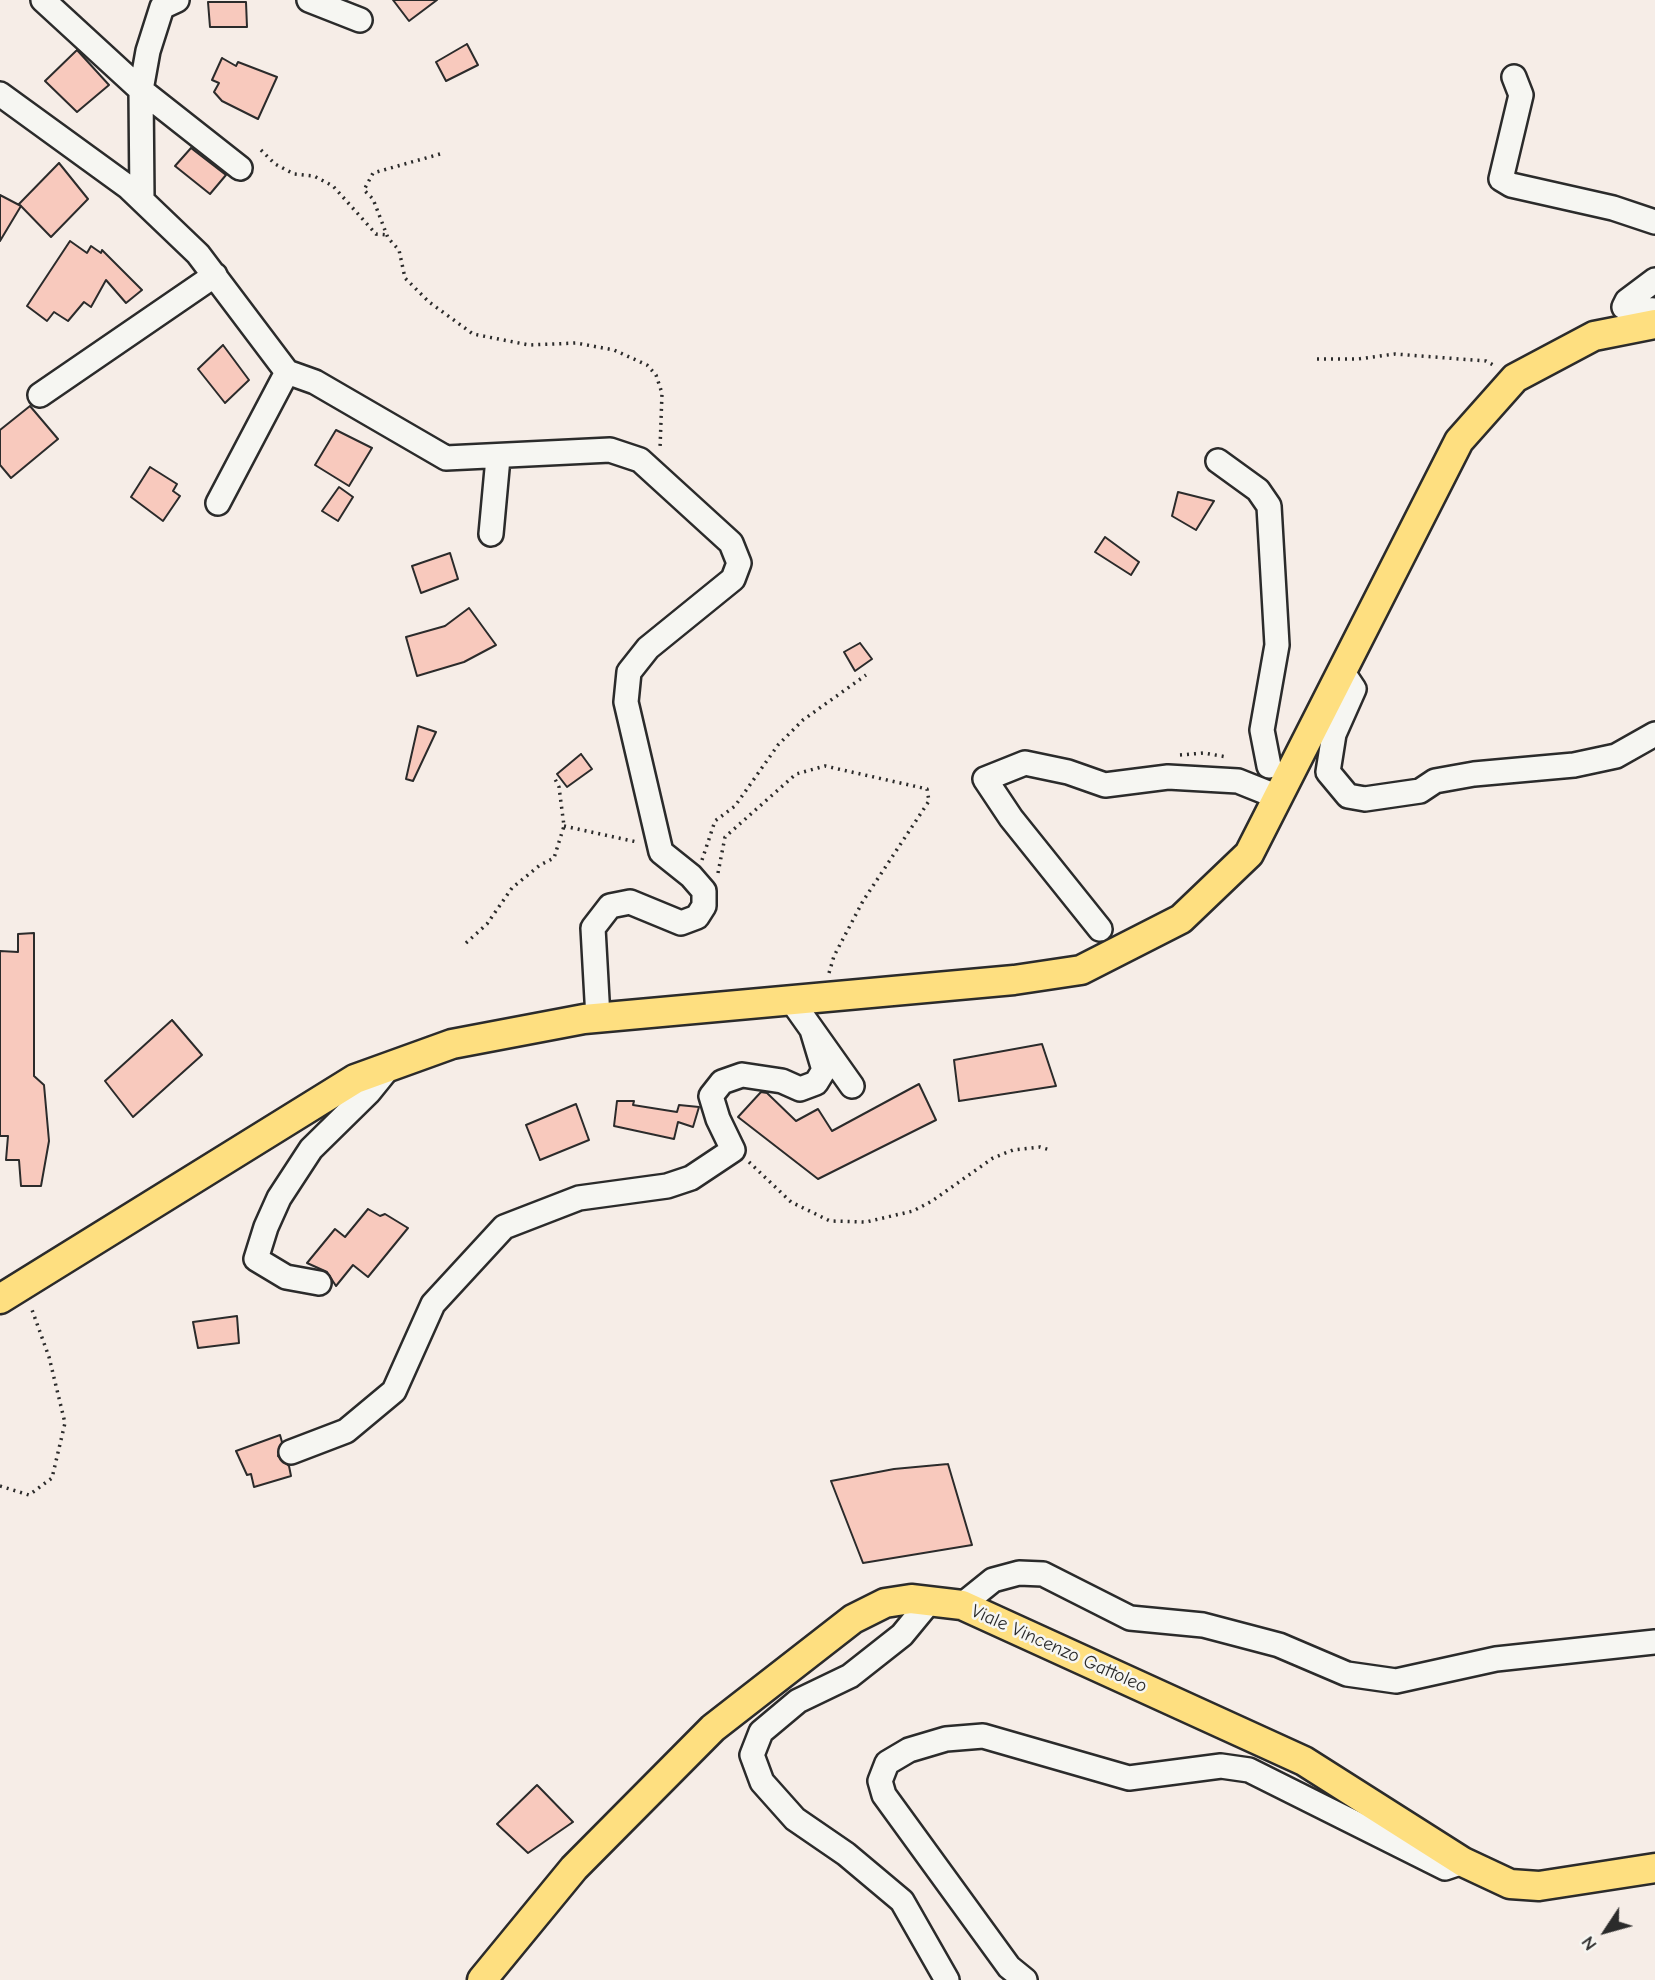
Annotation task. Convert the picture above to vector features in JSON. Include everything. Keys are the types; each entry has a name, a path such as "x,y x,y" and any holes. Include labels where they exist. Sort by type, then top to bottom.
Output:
{"main road":[{"path":"10,1293 355,1079 452,1044 598,1018 1014,980 1081,970 1181,919 1249,854 1459,441 1515,378 1594,336 1655,324"},
{"name":"Viale Vincenzo Gattoleo","path":"482,1980 574,1868 713,1728 853,1619 885,1603 911,1599 962,1605 1304,1761 1463,1862 1510,1884 1539,1886 1655,1868"}],"street":[{"path":"43,0 141,90 240,168"},
{"path":"142,200 141,90 154,28 162,7 177,0"},
{"path":"309,0 360,20"},
{"path":"1514,77 1521,96 1501,178 1511,185 1613,208 1655,222"},
{"path":"0,94 142,200 198,254 287,372 315,382 446,458 498,458 610,450 640,460 731,542 739,563 733,579 722,591 648,648 629,672 626,702 659,847 661,852 691,876 704,898 696,917 681,923 630,902 610,905 593,928 598,1018"},
{"path":"40,395 215,275"},
{"path":"1655,280 1627,301 1624,307 1655,310"},
{"path":"218,503 287,372"},
{"path":"491,534 498,458"},
{"path":"1218,461 1258,490 1269,506 1277,645 1262,730 1269,766"},
{"path":"1342,671 1353,689 1334,734 1328,772 1348,796 1364,799 1420,791 1436,781 1474,774 1574,765 1616,756 1655,734"},
{"path":"1100,929 1011,818 985,779 1025,763 1068,772 1105,785 1168,777 1238,781 1278,797"},
{"path":"791,1000 852,1086"},
{"path":"291,1452 346,1431 394,1391 433,1304 504,1227 579,1198 667,1186 691,1178 733,1150 718,1119 711,1096 722,1082 742,1075 782,1081 800,1089 816,1083 824,1070 812,1030"},
{"path":"319,1283 286,1277 256,1259 266,1227 279,1198 311,1149 369,1092 390,1066"},
{"path":"962,1605 993,1580 1019,1573 1043,1574 1130,1618 1203,1625 1279,1644 1347,1674 1396,1681 1496,1659 1655,1642"},
{"path":"930,1601 902,1635 850,1676 797,1701 761,1732 752,1755 762,1782 795,1819 846,1854 902,1901 947,1980"},
{"path":"1025,1980 1009,1967 884,1796 880,1781 887,1763 909,1750 946,1740 983,1736 1129,1778 1221,1766 1249,1770 1445,1868 1463,1862"}],"path":[{"path":"261,150 275,163 294,174 314,176 333,186 376,233 387,235"},
{"path":"440,154 373,173 365,190 373,199 387,235 398,250 405,278 429,302 473,334 528,345 576,343 614,350 646,365 656,375 662,393 658,476"},
{"path":"1317,359 1358,359 1395,354 1441,356 1486,361 1515,378"},
{"path":"704,898 701,867 715,821 736,806 778,746 803,720 866,675"},
{"path":"704,898 720,867 725,837 796,774 825,766 927,789 929,800 863,901 834,956 822,997"},
{"path":"466,943 487,924 512,888 540,864 554,858 564,826 559,787 555,779"},
{"path":"564,826 659,847"},
{"path":"733,1150 751,1163 790,1202 808,1207 830,1221 851,1223 913,1211 970,1177 993,1158 1013,1150 1040,1147 1050,1150"},
{"path":"0,1486 29,1495 52,1478 65,1423 34,1312 10,1293"}],"building":[{"path":"393,0 437,0 409,21"},
{"path":"208,2 246,2 247,27 210,27"},
{"path":"467,44 478,65 446,81 436,62"},
{"path":"77,50 109,85 77,112 45,81"},
{"path":"222,58 236,66 238,62 277,77 258,119 222,101 214,92 219,83 212,80"},
{"path":"191,148 226,175 210,194 175,166"},
{"path":"59,163 88,199 51,237 19,204"},
{"path":"0,195 21,206 0,241"},
{"path":"70,241 87,253 91,246 101,253 102,250 142,290 126,303 106,280 91,307 84,302 68,321 54,312 47,321 27,306"},
{"path":"223,345 249,380 225,403 198,369"},
{"path":"30,406 58,439 11,478 0,465 0,430"},
{"path":"336,430 372,448 349,486 315,465"},
{"path":"150,467 177,484 173,491 180,496 163,521 131,497"},
{"path":"339,487 353,497 338,521 322,511"},
{"path":"1178,492 1214,501 1196,530 1172,516"},
{"path":"1105,537 1139,562 1131,575 1095,552"},
{"path":"450,553 458,579 421,593 412,566"},
{"path":"469,608 496,645 464,662 417,676 406,637 445,626"},
{"path":"860,643 872,659 855,671 844,652"},
{"path":"418,726 436,732 413,781 406,779"},
{"path":"581,754 592,769 567,787 557,774"},
{"path":"34,933 34,1076 44,1085 49,1141 41,1186 21,1186 19,1160 6,1160 8,1136 0,1136 0,951 18,952 18,934"},
{"path":"172,1020 202,1055 133,1117 105,1081"},
{"path":"1042,1044 1056,1086 959,1101 954,1060"},
{"path":"919,1084 936,1120 818,1179 738,1117 761,1092 767,1093 796,1121 818,1109 832,1131"},
{"path":"617,1101 634,1101 633,1105 677,1112 679,1105 699,1107 693,1127 678,1122 674,1139 614,1126"},
{"path":"576,1104 589,1140 540,1160 526,1125"},
{"path":"368,1209 380,1216 385,1214 408,1228 368,1277 353,1265 336,1286 327,1272 307,1263 335,1229 345,1237"},
{"path":"237,1316 239,1343 198,1348 193,1322"},
{"path":"280,1435 282,1442 278,1456 289,1466 291,1476 254,1487 251,1474 247,1475 236,1451"},
{"path":"948,1464 972,1545 863,1563 831,1481 894,1469"},
{"path":"537,1785 573,1822 528,1853 497,1824"}]}
